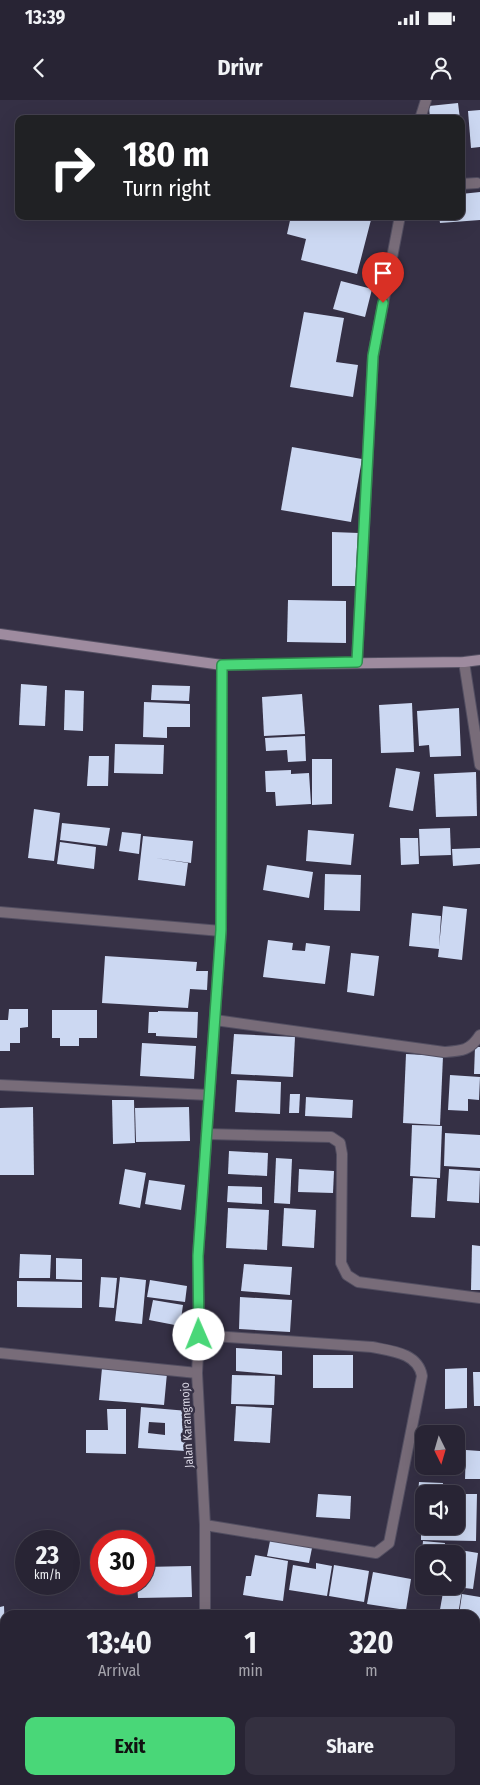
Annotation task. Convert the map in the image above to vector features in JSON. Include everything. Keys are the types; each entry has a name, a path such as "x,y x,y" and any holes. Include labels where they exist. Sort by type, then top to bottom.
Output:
{"main road":[{"path":"0,634 222,665 464,662 480,660"}],"street":[{"path":"421,115 426,100"},
{"path":"465,184 477,183"},
{"path":"357,662 373,356 399,220"},
{"path":"464,662 480,765"},
{"name":"Jalan Karangmojo","path":"205,1610 205,1525 197,1373 199,1335 198,1256 221,930 222,665"},
{"path":"0,912 221,930"},
{"path":"215,1020 444,1052 462,1051 475,1044 480,1035"},
{"path":"0,1085 209,1095"},
{"path":"207,1134 331,1137 340,1143 342,1154 340,1246 341,1263 347,1275 358,1282 480,1298"},
{"path":"199,1335 372,1347 390,1350 401,1353 417,1363 421,1368 422,1376 389,1543 376,1553 205,1525"},
{"path":"0,1353 197,1373"}],"building":[{"path":"458,103 460,115 430,115 429,106"},
{"path":"480,110 480,147 471,148 468,111"},
{"path":"480,192 480,220 440,223 440,220 465,220 465,194"},
{"path":"290,220 371,220 357,274 301,260 306,239 287,234"},
{"path":"341,281 372,289 365,317 333,309"},
{"path":"304,312 344,318 336,362 358,365 353,397 290,387"},
{"path":"292,447 362,459 351,522 281,510"},
{"path":"332,532 359,533 358,586 332,586"},
{"path":"288,600 346,601 346,643 287,642"},
{"path":"21,684 47,686 45,726 19,725"},
{"path":"152,685 190,686 189,701 151,700"},
{"path":"65,690 84,691 83,731 64,730"},
{"path":"302,694 305,734 264,736 262,697"},
{"path":"144,702 190,704 190,727 167,727 167,738 143,737"},
{"path":"412,703 414,752 381,753 379,705"},
{"path":"459,708 461,756 430,757 429,745 419,746 417,711"},
{"path":"305,736 306,761 288,762 287,750 266,751 265,738"},
{"path":"115,744 164,745 163,774 114,773"},
{"path":"89,756 109,756 108,786 87,786"},
{"path":"312,759 332,759 332,804 312,805"},
{"path":"396,768 420,772 413,811 389,807"},
{"path":"291,770 291,774 309,773 311,804 276,806 275,792 266,792 265,771"},
{"path":"476,772 477,816 436,817 434,774"},
{"path":"34,809 60,813 54,861 28,858"},
{"path":"62,823 110,828 107,846 60,840"},
{"path":"450,828 451,855 420,856 419,829"},
{"path":"308,830 354,834 351,865 306,861"},
{"path":"122,832 141,834 139,854 119,851"},
{"path":"143,836 193,841 191,863 155,858 188,863 185,886 138,880"},
{"path":"400,838 418,838 419,864 401,865"},
{"path":"60,842 96,847 94,869 57,864"},
{"path":"480,848 480,864 453,866 452,849"},
{"path":"267,865 313,872 309,898 263,890"},
{"path":"325,874 361,875 360,911 324,910"},
{"path":"443,906 467,909 462,960 438,957 439,949 409,946 412,913 441,916 439,947"},
{"path":"268,940 293,943 292,950 305,951 306,943 330,946 325,984 263,977"},
{"path":"351,953 379,956 374,996 347,992"},
{"path":"105,956 197,962 196,971 208,971 207,990 190,989 188,1008 102,1003"},
{"path":"9,1009 28,1009 28,1027 20,1028 20,1043 10,1043 10,1051 0,1051 0,1020 8,1020"},
{"path":"52,1010 97,1010 97,1038 79,1038 79,1046 60,1046 60,1038 52,1038"},
{"path":"149,1012 198,1012 197,1038 156,1036 156,1033 148,1033"},
{"path":"234,1034 295,1037 293,1077 231,1074"},
{"path":"142,1043 196,1046 194,1079 140,1076"},
{"path":"475,1047 480,1047 480,1074 474,1074"},
{"path":"406,1054 443,1056 440,1125 403,1123"},
{"path":"450,1075 480,1077 479,1100 468,1099 468,1111 448,1110"},
{"path":"237,1080 281,1082 280,1114 235,1112"},
{"path":"290,1094 300,1094 299,1113 289,1113"},
{"path":"306,1097 353,1100 352,1118 305,1116"},
{"path":"112,1100 134,1100 135,1143 113,1144"},
{"path":"33,1107 34,1175 0,1175 0,1108"},
{"path":"189,1107 190,1141 136,1142 135,1108"},
{"path":"412,1125 442,1126 440,1178 410,1176"},
{"path":"445,1133 480,1135 480,1168 444,1166"},
{"path":"229,1151 268,1153 267,1176 228,1174"},
{"path":"276,1158 292,1159 290,1204 274,1203"},
{"path":"125,1169 146,1173 140,1208 119,1204"},
{"path":"299,1169 334,1171 333,1193 298,1192"},
{"path":"449,1169 480,1171 479,1203 447,1201"},
{"path":"413,1178 437,1179 435,1218 411,1217"},
{"path":"149,1180 185,1185 181,1210 145,1204"},
{"path":"228,1186 262,1187 262,1204 227,1202"},
{"path":"228,1208 269,1210 267,1250 226,1248"},
{"path":"284,1208 316,1210 314,1248 282,1246"},
{"path":"472,1245 480,1246 480,1290 471,1290"},
{"path":"20,1254 51,1255 50,1278 19,1278"},
{"path":"56,1258 82,1259 82,1280 56,1279"},
{"path":"244,1264 292,1267 290,1295 241,1291"},
{"path":"101,1277 117,1278 114,1308 99,1307"},
{"path":"120,1277 146,1280 142,1324 115,1321"},
{"path":"150,1280 187,1286 185,1302 147,1297"},
{"path":"17,1281 82,1282 82,1308 17,1307"},
{"path":"240,1297 292,1300 290,1332 239,1329"},
{"path":"153,1300 183,1305 180,1326 149,1320"},
{"path":"236,1348 282,1351 282,1375 236,1371"},
{"path":"313,1355 353,1355 353,1388 313,1388"},
{"path":"102,1368 167,1373 164,1405 99,1400"},
{"path":"467,1368 467,1408 445,1409 445,1369"},
{"path":"473,1372 480,1372 480,1406 474,1406"},
{"path":"232,1375 275,1376 274,1405 231,1404"},
{"path":"236,1406 272,1408 270,1443 234,1441"},
{"path":"141,1407 188,1411 185,1451 138,1448","holes":["149,1422 165,1423 165,1435 148,1433"]},
{"path":"107,1409 126,1409 126,1454 86,1453 86,1430 108,1430"},
{"path":"466,1450 480,1451 480,1479 465,1479"},
{"path":"419,1482 443,1483 443,1485 419,1485"},
{"path":"318,1494 351,1496 350,1519 316,1517"},
{"path":"465,1494 477,1494 476,1541 421,1540 421,1535 465,1535"},
{"path":"271,1536 313,1543 309,1563 267,1556"},
{"path":"423,1541 445,1543 445,1545 423,1545"},
{"path":"465,1551 478,1553 473,1589 465,1588"},
{"path":"255,1555 288,1561 283,1601 243,1595 246,1576 251,1576"},
{"path":"316,1563 332,1566 327,1596 289,1590 293,1565 316,1569"},
{"path":"334,1565 369,1571 364,1602 329,1596"},
{"path":"191,1566 192,1597 138,1598 138,1595 155,1595 155,1567"},
{"path":"373,1572 411,1579 406,1610 367,1604"},
{"path":"443,1595 461,1595 459,1610 440,1610"},
{"path":"462,1595 480,1597 480,1610 460,1610"}],"route":[{"path":"199,1335 198,1256 221,930 222,665 357,662 373,356 383,303"}]}
